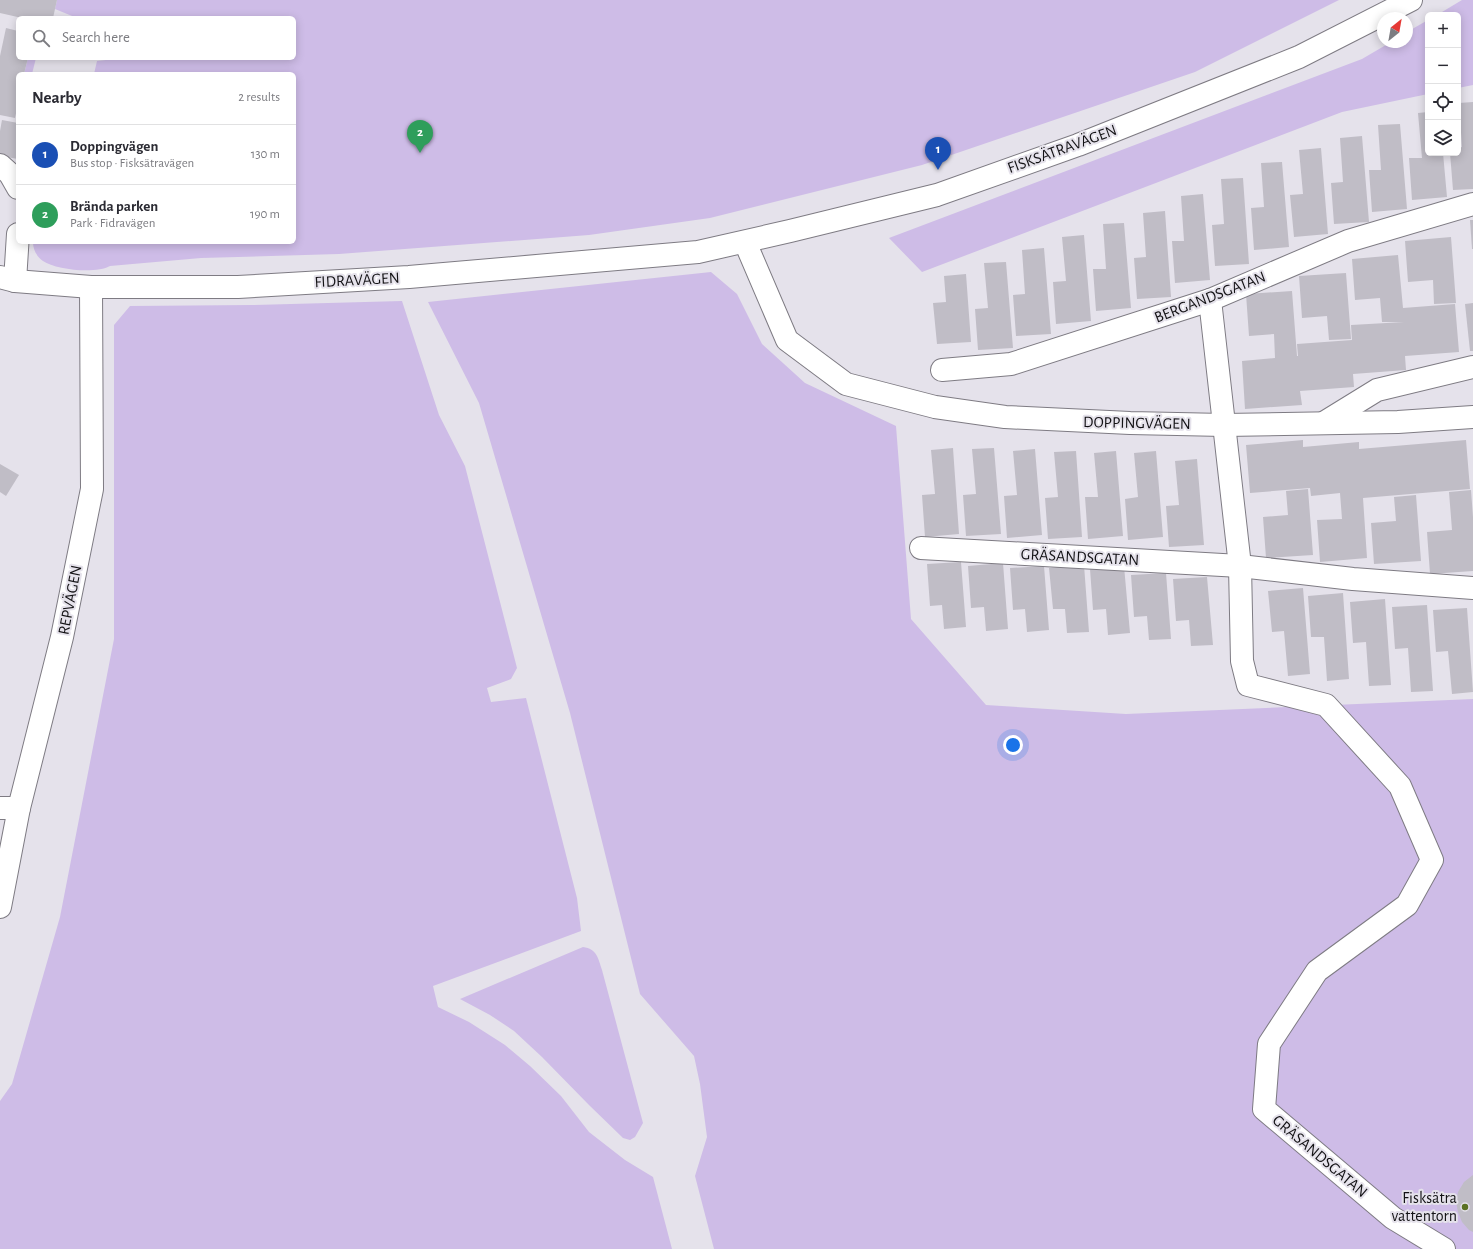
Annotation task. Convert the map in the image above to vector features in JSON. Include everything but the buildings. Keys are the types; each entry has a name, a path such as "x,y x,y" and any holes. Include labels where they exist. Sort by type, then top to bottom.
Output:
{"street":[{"name":"FISKSÄTRAVÄGEN","path":"698,252 937,195 1078,145 1299,57 1410,0"},
{"path":"0,165 10,174 16,184"},
{"name":"BERGANDSGATAN","path":"942,370 1011,364 1210,300 1348,241 1473,204"},
{"name":"FIDRAVÄGEN","path":"16,242 7,279 91,287 238,287 409,277 698,252"},
{"name":"DOPPINGVÄGEN","path":"745,242 787,340 846,384 934,407 1005,417 1130,423 1224,425 1325,422 1398,422 1473,417"},
{"name":"REPVÄGEN","path":"0,907 9,808 62,637 92,489 91,287"},
{"name":"GRÄSANDSGATAN","path":"1210,300 1240,566 1242,661 1248,685 1326,705 1400,786 1432,860 1407,905 1317,971 1269,1044 1264,1109 1393,1218 1444,1249"},
{"name":"DOPPINGVÄGEN","path":"1325,422 1377,390 1473,368"},
{"name":"GRÄSANDSGATAN","path":"921,548 1240,566 1353,579 1473,588"}],"shaded area":[{"path":"57,0 1339,0 1195,72 922,165 710,218 589,235 339,254 201,258 110,266 95,270 66,269 49,264 38,257 33,244 296,244 296,72 94,72 97,61 106,60 296,60 296,16 72,16 55,9"},
{"path":"1462,0 1473,0 1473,85 1461,87 1461,12 1442,12"},
{"path":"1425,22 1425,95 1342,112 922,272 889,238 1362,59 1381,48 1413,48 1413,29"},
{"path":"28,60 36,60 32,72 24,72"},
{"path":"711,272 737,294 762,344 805,383 896,426 911,619 986,705 1126,714 1473,699 1473,1249 714,1249 695,1176 707,1137 700,1084 694,1056 640,994 570,713 479,403 428,302"},
{"path":"402,301 439,415 465,466 517,668 511,679 487,688 491,702 526,698 577,898 581,931 433,986 438,1007 469,1022 505,1045 530,1066 561,1096 589,1132 625,1160 653,1177 672,1249 0,1249 0,1101 12,1084 60,917 114,639 114,325 130,306 252,305"},
{"path":"583,947 594,952 602,970 643,1123 635,1137 630,1140 623,1138 514,1031 490,1015 460,999"}],"place":[{"name":"Brända parken","path":"420,153"},
{"name":"Doppingvägen","path":"938,170"},
{"name":"Fisksätra vattentorn","path":"1465,1207"}]}
